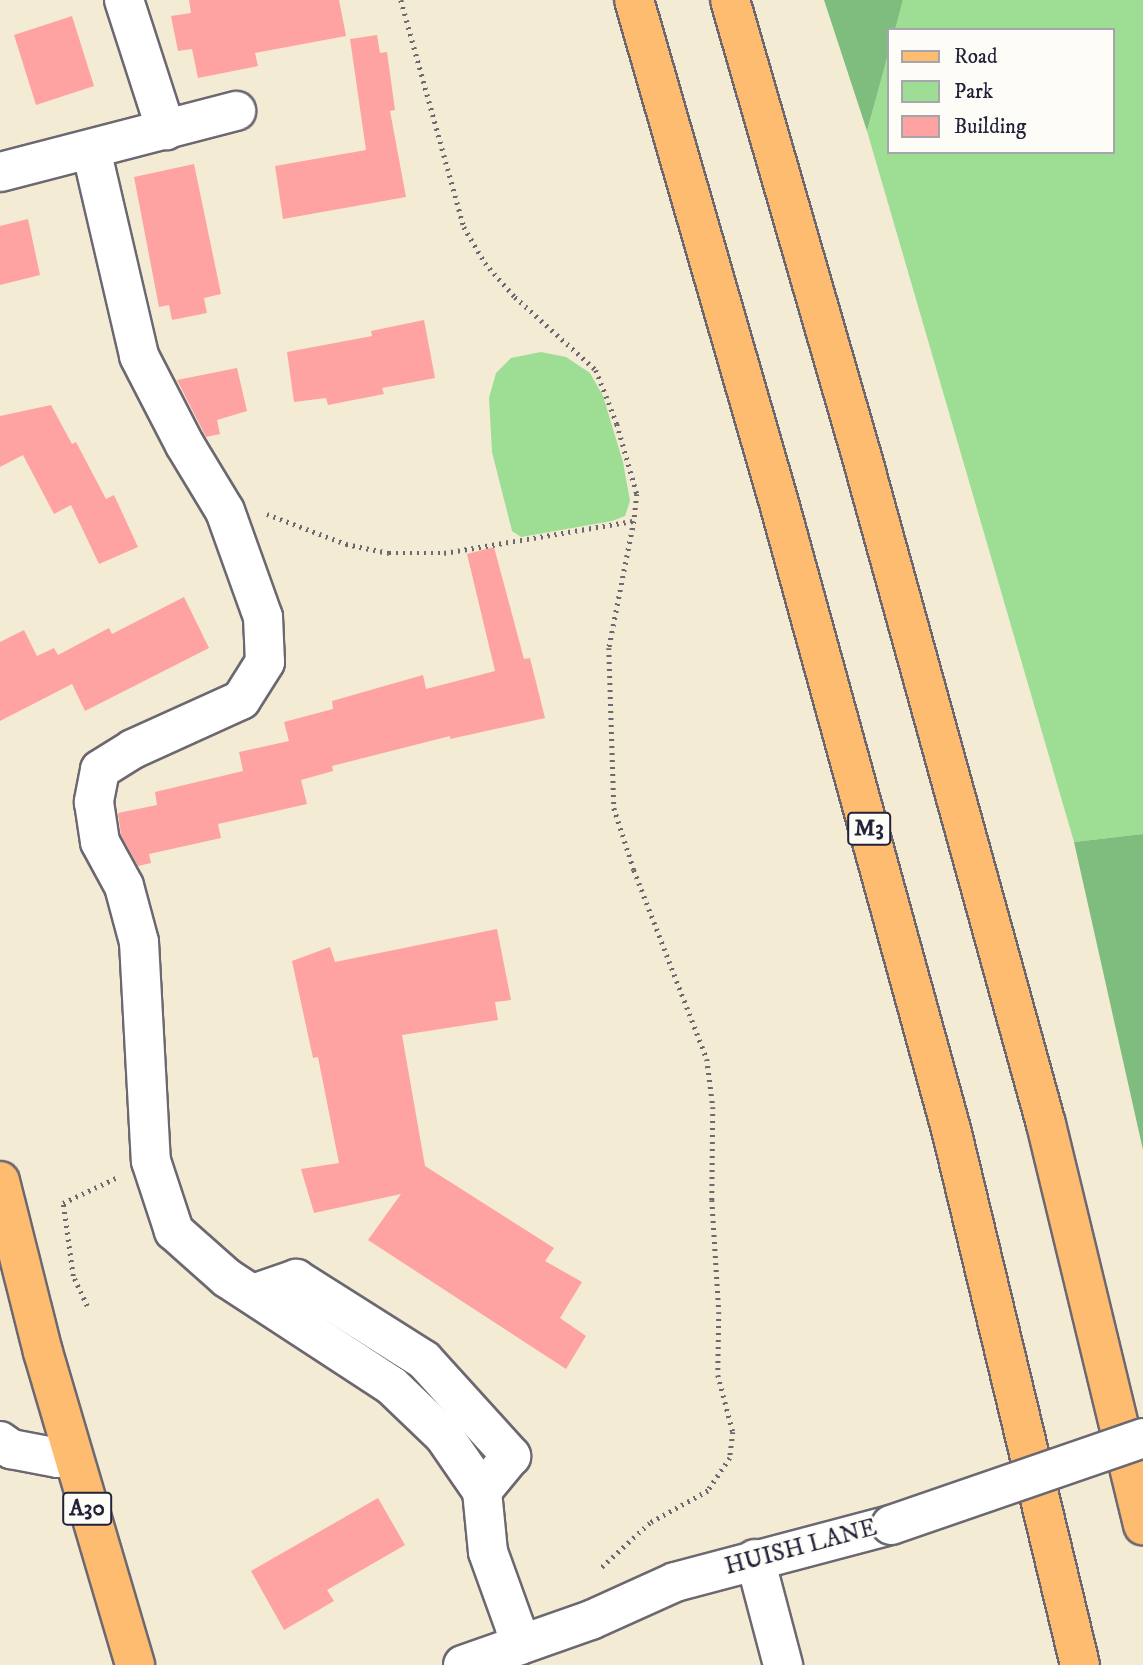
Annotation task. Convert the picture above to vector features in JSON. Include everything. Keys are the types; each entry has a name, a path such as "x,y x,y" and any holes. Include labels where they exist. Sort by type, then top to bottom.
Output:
{"main road":[{"name":"M3","path":"634,0 779,503 951,1129 1080,1665"},
{"path":"730,0 866,472 1046,1124 1143,1525"},
{"name":"A30","path":"0,1181 72,1453 135,1665"}],"street":[{"path":"124,0 166,130"},
{"path":"0,172 236,111"},
{"path":"91,149 139,356 185,445 225,511 263,617 265,662 241,700 133,749 100,770 93,802 100,842 124,886 139,942 151,1161 174,1231 227,1278 392,1386 444,1436 482,1491 488,1552 515,1627 519,1646"},
{"name":"HUISH LANE","path":"463,1665 591,1620 675,1582 891,1525 1143,1438"},
{"path":"0,1441 11,1449 58,1458 72,1453"},
{"path":"755,1559 783,1665"}],"path":[{"path":"401,0 464,227 485,263 515,298 596,370 617,424 637,494 609,648 612,797 634,870 707,1059 713,1107 712,1200 719,1312 718,1375 733,1432 730,1458 708,1491 650,1523 596,1573"},
{"path":"225,511 274,514 346,544 388,553 444,553 634,522"},
{"path":"87,1306 73,1276 63,1203 151,1161"}],"green space":[{"path":"824,0 903,0 896,28 888,28 888,55 867,131"},
{"path":"903,0 1143,0 1143,834 1074,842 867,131 888,55 888,154 1115,154 1115,28 896,28"},
{"path":"541,352 566,357 590,373 603,396 623,462 630,501 625,516 612,521 521,537 512,531 492,452 489,398 496,373 511,358"},
{"path":"1143,834 1143,1150 1074,842"}],"building":[{"path":"189,0 339,0 346,36 255,53 258,66 198,78 192,49 178,51 171,16 191,13"},
{"path":"72,16 94,86 36,105 14,35"},
{"path":"377,35 380,53 387,52 395,110 390,111 406,197 283,219 275,166 366,150 350,39"},
{"path":"194,164 221,294 204,298 207,313 172,320 169,305 159,307 134,177"},
{"path":"28,219 40,275 0,285 0,226"},
{"path":"424,320 435,378 382,388 384,394 328,405 326,398 294,402 287,352 372,336 371,331"},
{"path":"237,368 247,411 217,420 220,434 206,437 177,380"},
{"path":"51,405 72,444 76,442 106,499 114,495 138,547 99,564 71,505 54,514 23,455 0,467 0,416"},
{"path":"494,547 524,659 530,658 545,718 450,739 450,736 332,766 333,771 301,780 307,804 218,824 221,838 149,854 151,863 138,866 121,835 118,813 157,805 155,792 243,771 239,752 289,741 284,722 333,709 332,701 423,675 426,689 495,671 467,554"},
{"path":"184,597 209,648 85,711 72,684 0,721 0,642 24,630 37,656 54,648 58,655 109,628 112,634"},
{"path":"497,929 511,1000 495,1002 498,1020 402,1035 425,1166 554,1248 545,1261 582,1282 560,1318 586,1336 566,1369 368,1240 401,1194 314,1213 301,1169 339,1163 318,1057 313,1058 292,961 330,947 335,962"},
{"path":"378,1498 405,1545 327,1590 334,1601 284,1630 251,1571"}]}
